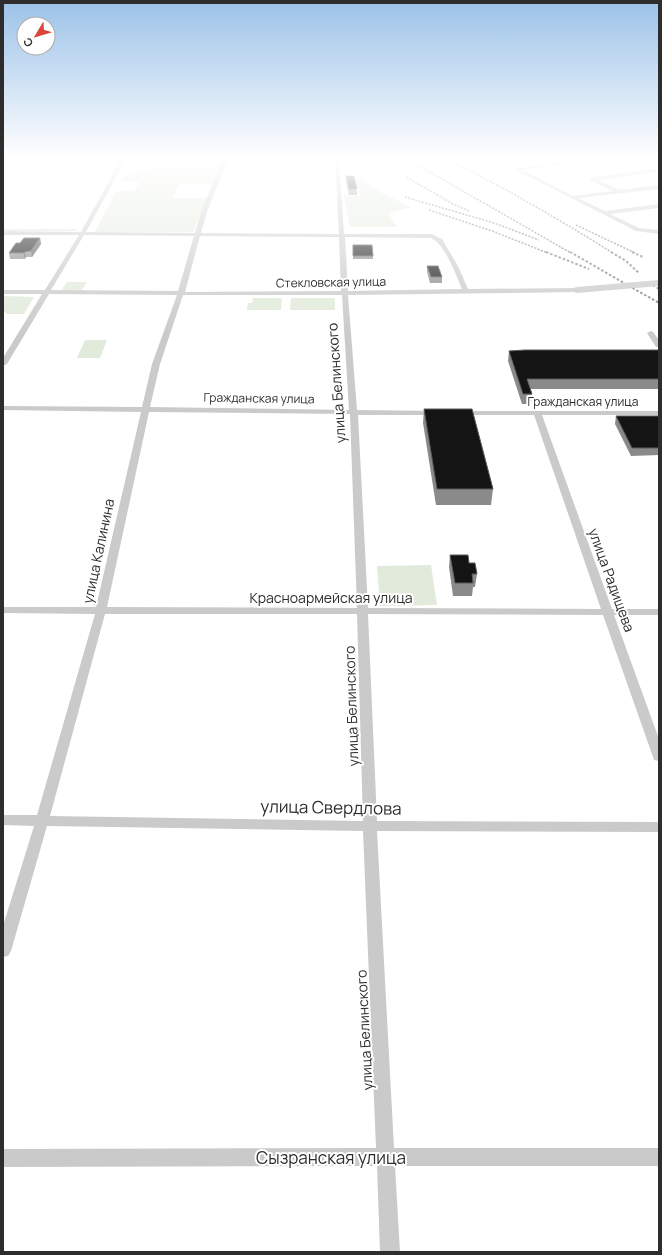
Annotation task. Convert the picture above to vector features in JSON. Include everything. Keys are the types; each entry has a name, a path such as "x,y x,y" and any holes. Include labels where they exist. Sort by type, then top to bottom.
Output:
{"street":[{"path":"3,364 91,218"},
{"name":"улица Калинина","path":"3,951 42,820 101,610 156,364 181,294 198,239 197,234 202,218"},
{"name":"улица Белинского","path":"342,218 346,293 346,327 355,411 370,826 390,1252"},
{"path":"614,218 638,230 659,232"},
{"path":"3,233 435,237 439,239 455,266 466,292"},
{"name":"Стекловская улица","path":"3,292 181,294 466,292 577,290 619,288 659,283"},
{"path":"651,333 659,345"},
{"name":"Гражданская улица","path":"3,408 355,411 376,414 659,413"},
{"name":"улица Радищева","path":"537,413 659,757"},
{"name":"Красноармейская улица","path":"3,610 659,612"},
{"name":"улица Свердлова","path":"3,820 370,826 659,827"},
{"name":"Сызранская улица","path":"3,1158 659,1156"}],"green space":[{"path":"102,218 199,218 193,232 95,232"},
{"path":"348,218 391,218 397,227 350,227"},
{"path":"3,229 77,229 75,231 3,231"},
{"path":"67,282 87,282 81,291 61,291"},
{"path":"3,296 34,297 24,314 7,314 3,310"},
{"path":"253,298 282,298 281,310 247,310 248,303 252,303"},
{"path":"291,298 335,298 335,310 290,310"},
{"path":"85,340 107,340 100,358 77,358"},
{"path":"431,565 437,605 380,606 377,566"}],"building":[{"path":"24,238 40,238 31,251 24,253 9,253 16,243 20,243"},
{"path":"353,245 372,245 373,256 353,256"},
{"path":"427,266 438,266 442,277 431,277"},
{"path":"659,350 659,379 527,379 532,394 523,394 509,351"},
{"path":"424,409 472,409 493,489 437,489"},
{"path":"616,416 659,416 659,448 632,448"},
{"path":"450,555 468,555 469,563 475,563 477,574 472,574 473,583 455,583"}],"railway":[{"path":"452,218 492,231 548,253"},
{"path":"475,218 539,240"},
{"path":"509,218 571,253"},
{"path":"554,218 613,253"},
{"path":"576,225 635,253"},
{"path":"546,252 589,269"},
{"path":"570,252 659,303"},
{"path":"611,252 626,261 639,273"},
{"path":"632,252 643,257"},
{"path":"653,285 659,289"}]}
